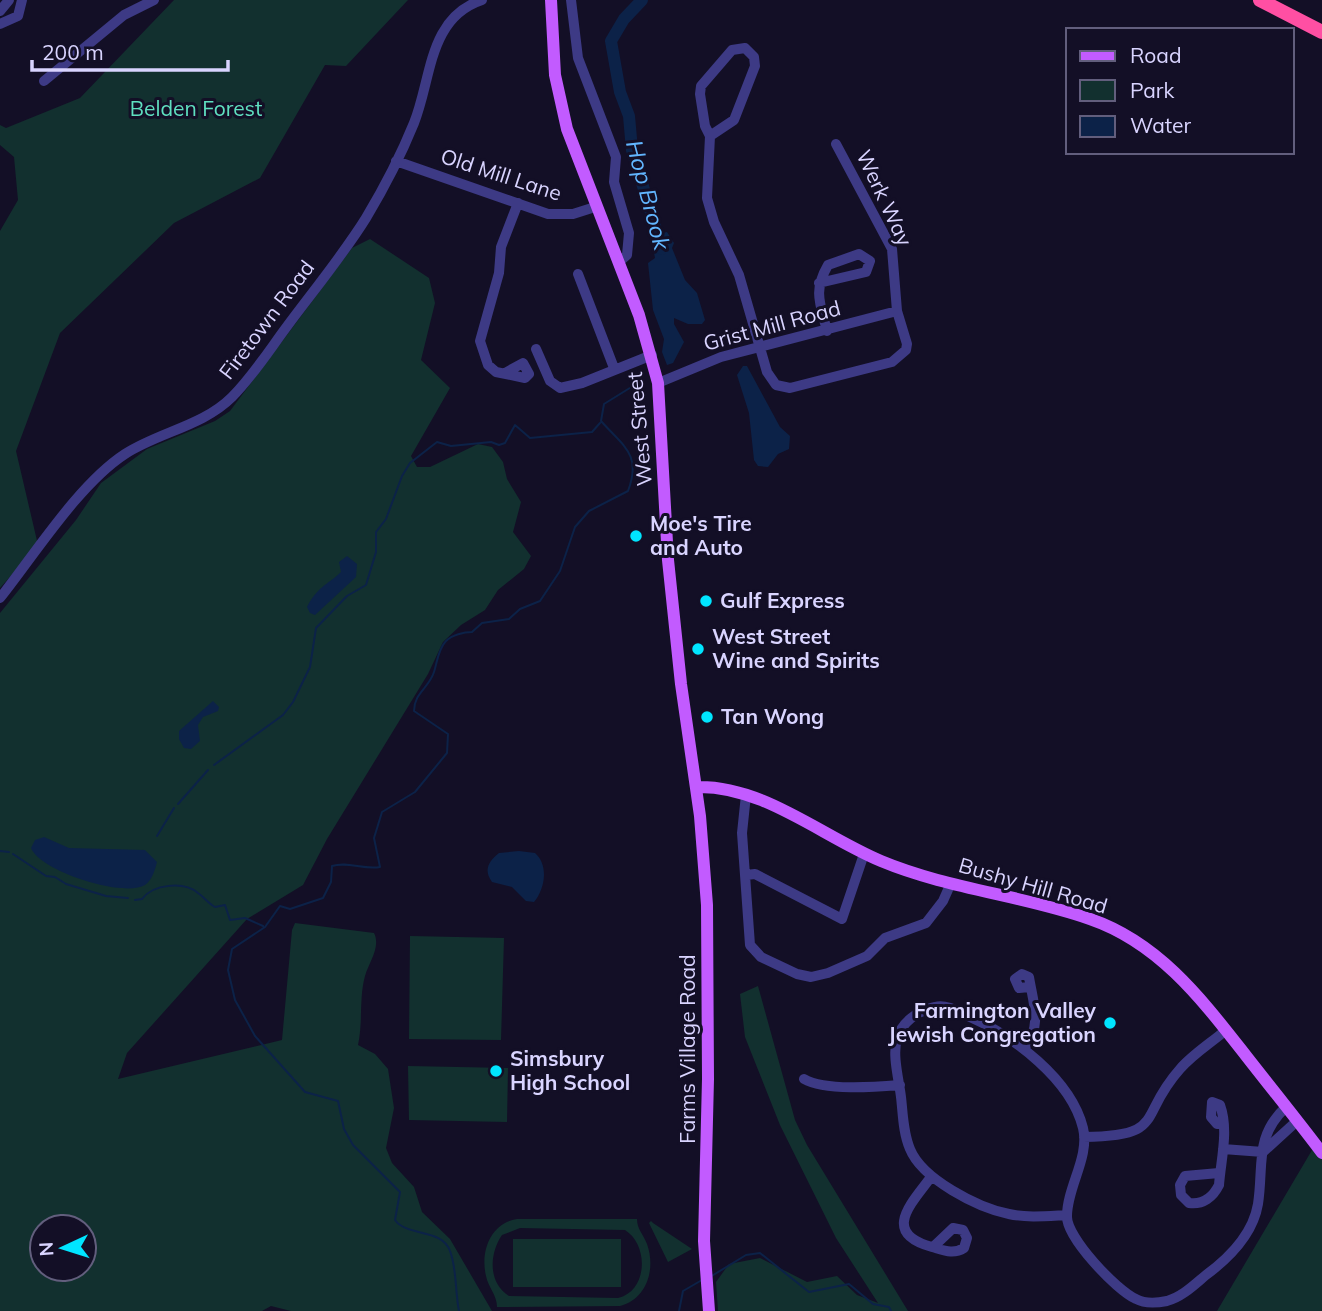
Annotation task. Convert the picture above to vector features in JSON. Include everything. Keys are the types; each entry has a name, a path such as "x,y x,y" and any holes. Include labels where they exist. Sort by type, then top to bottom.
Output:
{"highway":[{"path":"1260,0 1322,32"}],"main road":[{"name":"West Street","path":"551,0 552,51 559,97 578,162 619,262 652,355 658,383 668,560 695,787"},
{"name":"Bushy Hill Road","path":"695,787 710,786 746,795 864,854 951,883 1079,915 1122,933 1163,960 1183,979 1322,1153"},
{"name":"Farms Village Road","path":"695,787 707,905 705,1278 709,1311"}],"street":[{"path":"0,11 9,0"},
{"path":"0,24 18,16 22,0"},
{"path":"44,81 124,15 154,0"},
{"name":"Firetown Road","path":"0,598 85,491 112,464 145,444 206,416 232,397 356,232 396,161 421,105 432,60 444,29 456,14 482,0"},
{"path":"571,0 578,58 616,157 615,189 629,233 627,255 619,262"},
{"path":"710,136 734,120 755,66 754,57 745,48 732,50 701,86 700,106 710,136 707,198 714,222 743,285 761,347"},
{"name":"Werk Way","path":"761,347 772,381 782,388 892,362 903,355 907,344 897,312 892,249 836,144"},
{"name":"Old Mill Lane","path":"396,161 558,216 595,207"},
{"path":"505,373 496,372 488,365 480,341 499,273 501,247 518,203"},
{"path":"819,283 866,272 870,261 859,254 828,265 819,283 818,296 827,331"},
{"path":"578,274 614,368"},
{"name":"Grist Mill Road","path":"658,383 721,357 897,312"},
{"path":"536,349 550,381 561,388 582,383 652,355"},
{"path":"746,795 742,833 747,875 747,926 753,950 797,974 811,977 840,970 867,956 885,938 926,923 943,901 951,883"},
{"path":"747,875 755,874 842,919 864,854"},
{"path":"1024,1048 1037,1023 1030,987"},
{"path":"1066,1215 1028,1216 999,1212 931,1177 910,1150 900,1085 896,1041 909,1020 934,1007 946,1006 994,1027 1024,1048 1066,1094 1080,1118 1084,1137 1066,1215 1072,1234 1110,1279 1135,1299 1155,1307 1178,1297 1221,1264 1244,1237 1257,1206 1264,1135 1286,1107"},
{"path":"1084,1137 1125,1135 1141,1127 1181,1068 1226,1030"},
{"path":"804,1079 815,1085 868,1088 900,1085"},
{"path":"1223,1149 1263,1152 1297,1121"},
{"path":"1219,1172 1223,1149 1223,1123"},
{"path":"931,1177 910,1203 903,1226 911,1240 933,1247"}],"green space":[{"name":"Belden Forest","path":"174,0 408,0 346,66 325,65 260,178 174,223 60,333 16,451 38,545 0,588 0,231 18,200 14,157 0,145 0,125 6,128 80,98"},
{"path":"370,239 429,278 435,303 421,360 450,388 411,456 417,467 430,467 478,444 492,447 503,462 507,479 521,502 513,532 531,556 524,569 498,590 485,610 461,625 443,642 428,674 327,839 303,885 247,919 127,1053 118,1079 282,1040 292,930 295,923 374,933 374,954 363,984 358,1045 375,1054 388,1069 394,1108 386,1148 392,1163 414,1187 422,1212 450,1239 492,1311 291,1311 271,1306 262,1311 0,1311 0,613 76,520 101,483 147,449 215,421 230,411 352,248"},
{"path":"410,936 504,938 501,1040 409,1039"},
{"path":"758,986 795,1120 807,1145 908,1311 718,1311 716,1282 729,1264 760,1258 807,1282 837,1276 857,1295 878,1303 836,1238 780,1125 745,1037 740,994"},
{"path":"408,1066 508,1068 507,1122 409,1120"},
{"path":"1315,1145 1322,1156 1322,1311 1217,1311"},
{"path":"517,1219 637,1219 650,1254 647,1282 637,1297 620,1306 497,1307 486,1276 486,1248 494,1232","holes":["520,1228 625,1230 638,1246 642,1267 635,1287 628,1294 618,1298 509,1296 497,1284 493,1259 502,1235"]},
{"path":"651,1221 692,1249 668,1262 649,1223"},
{"path":"513,1239 621,1239 621,1287 513,1287"}],"water":[{"path":"667,232 674,243 672,248 685,280 697,293 705,320 702,324 688,324 674,318 674,324 684,342 673,363 667,365 662,352 664,339 653,310 648,263 655,258 651,236"},
{"path":"743,366 747,366 780,427 790,436 789,449 778,454 768,467 758,466 754,460 749,413 737,375"},
{"path":"347,556 357,564 356,577 315,615 310,613 307,607 311,600 341,572 339,562"},
{"path":"213,701 219,707 218,711 203,717 198,725 200,741 191,749 184,748 179,739 179,731"},
{"path":"44,837 69,848 145,850 157,862 145,885 119,888 102,885 65,873 38,857 31,848 35,840"},
{"path":"499,853 535,853 544,870 543,884 534,902 526,901 512,887 492,882 488,874 490,863"}],"waterway":[{"name":"Hop Brook","path":"642,0 624,19 611,41 620,92 629,116 632,150 662,249"},
{"name":"Hop Brook","path":"459,1311 454,1265 446,1244 440,1239 408,1229 395,1220 400,1192 353,1145 344,1129 338,1101 305,1092 255,1036 235,1000 228,970 232,949 265,927 280,906 290,909 323,898 331,882 332,866 344,864 380,867 374,838 382,812 415,792 447,753 448,734 414,711 416,700 432,678 441,648 451,637 472,632 482,623 509,619 520,609 540,601 560,571 575,527 589,511 628,491 633,468 631,459 623,444 601,421 604,404 633,386 642,375"},
{"path":"214,765 283,715 293,702 310,667 316,628 347,596 366,585 376,552 376,532 386,519 402,476 410,463 437,442 451,446 505,443 515,425 530,438 592,432 600,423"},
{"path":"178,804 208,770"},
{"path":"157,836 174,808"},
{"path":"0,851 9,852"},
{"path":"13,854 46,876 55,877 66,884 106,896 128,898"},
{"path":"135,900 142,899 161,887 185,887 192,889 215,907 225,905 230,920 245,918 263,926"},
{"path":"710,1277 746,1255 760,1253 809,1292 849,1284 873,1304 889,1307 891,1311"},
{"path":"679,1311 683,1291 702,1280"}],"place":[{"name":"Moe's Tire and Auto","path":"636,536"},
{"name":"Gulf Express","path":"706,601"},
{"name":"West Street Wine and Spirits","path":"698,649"},
{"name":"Tan Wong","path":"707,717"},
{"name":"Farmington Valley Jewish Congregation","path":"1110,1023"},
{"name":"Simsbury High School","path":"496,1071"}]}
